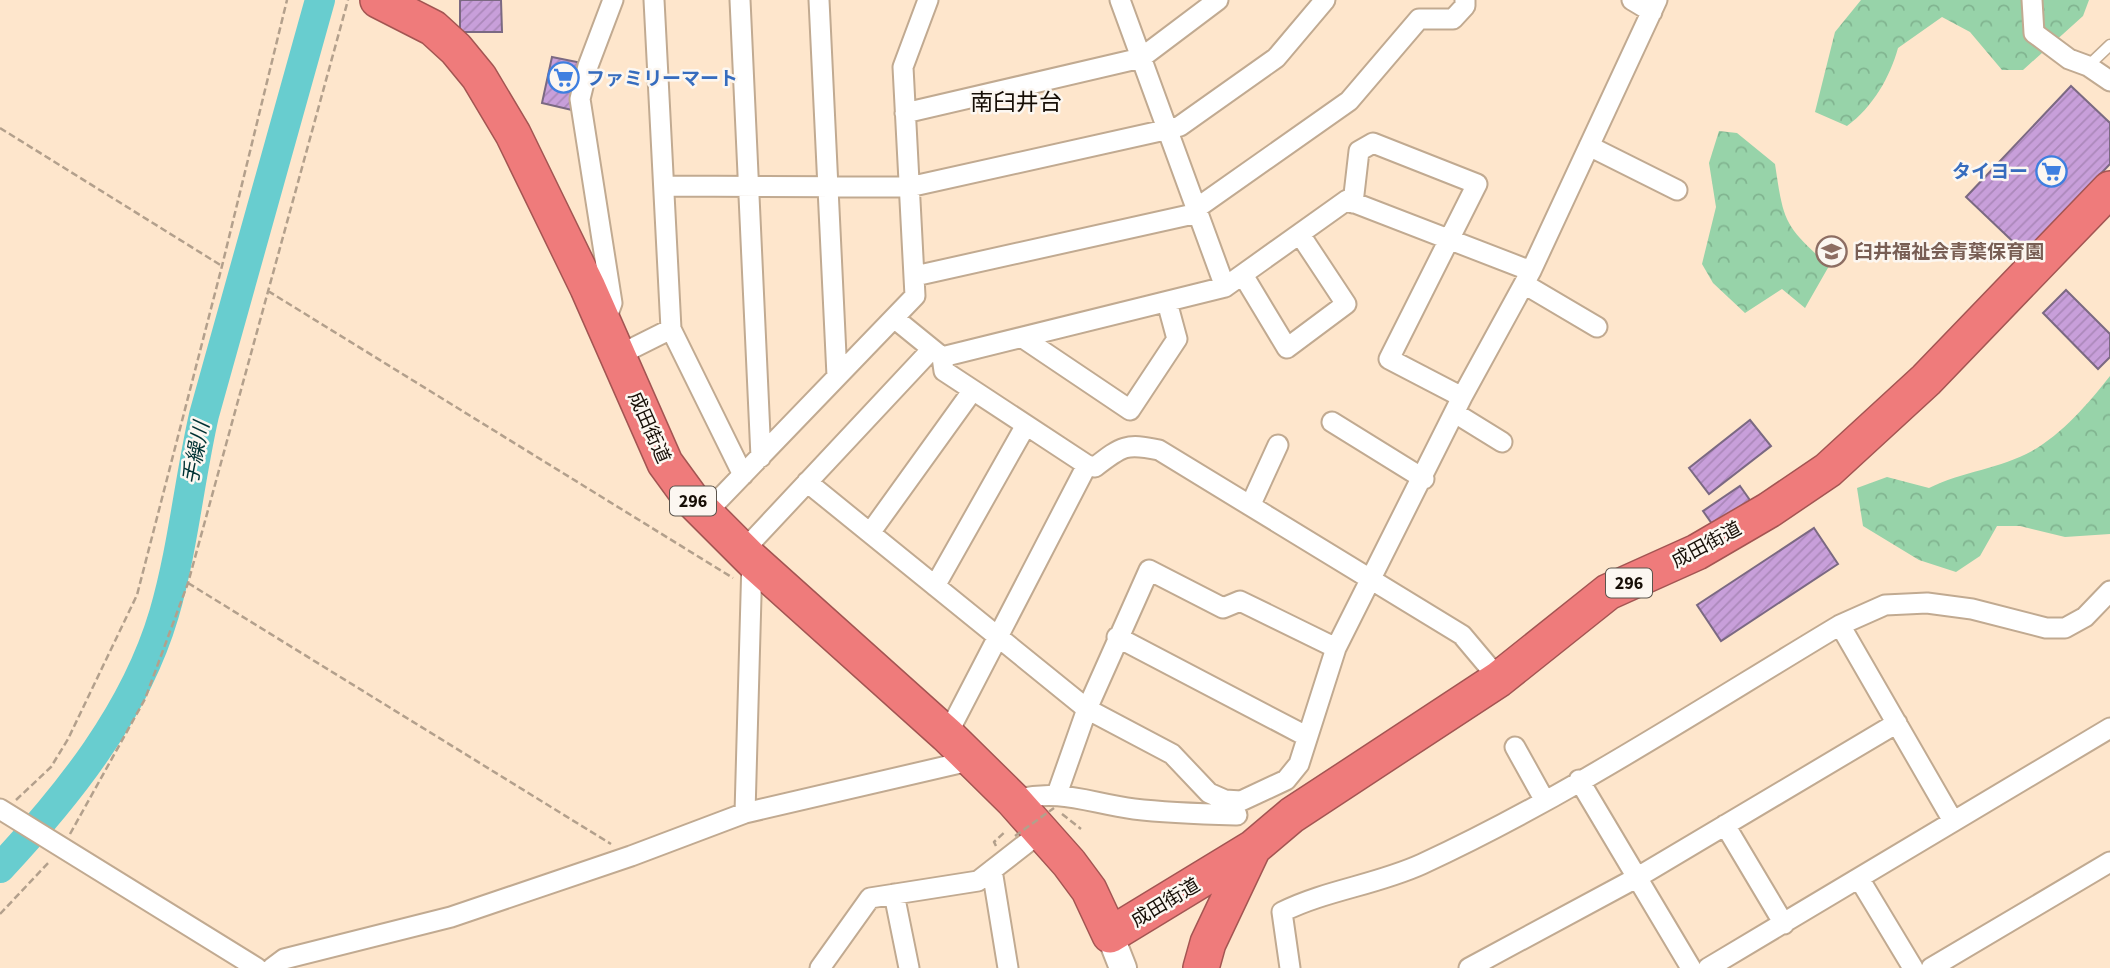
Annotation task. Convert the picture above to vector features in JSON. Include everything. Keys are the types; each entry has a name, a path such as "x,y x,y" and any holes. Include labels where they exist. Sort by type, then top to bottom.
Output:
{"highway":[{"name":"成田街道","path":"378,0 433,28 456,49 479,77 513,134 619,355 665,463 705,515 748,567 947,735 1013,800 1042,818 1089,890 1117,957 1292,815 1499,679 1608,592 1697,552 1769,510 1828,470 1926,380 2110,190"},
{"path":"1201,968 1208,943 1249,850"}],"street":[{"path":"604,323 612,303 580,99 593,49 612,0"},
{"path":"653,0 671,329 743,475"},
{"path":"740,0 761,457"},
{"path":"819,0 837,376"},
{"path":"705,515 915,296 903,67 928,0"},
{"path":"1120,0 1225,287"},
{"path":"905,113 1141,58 1218,0"},
{"path":"664,186 909,187 1166,130 1180,125 1276,58 1325,0"},
{"path":"915,276 1198,210 1349,101 1419,19 1452,19 1465,6 1465,0"},
{"path":"1042,818 1134,809 1239,808 1286,780 1299,764 1336,648 1424,479 1458,405 1527,278 1655,6 1632,0"},
{"path":"2032,0 2034,33 2068,59 2088,66 2110,82"},
{"path":"1353,203 1359,152 1373,143 1476,184 1389,359 1458,405 1502,442"},
{"path":"1589,146 1677,190"},
{"path":"745,813 748,567 807,482 937,353 1023,338 1225,287 1301,236 1347,200 1448,240 1527,278 1597,327"},
{"path":"1243,275 1287,348 1346,304 1301,236"},
{"path":"1023,338 1130,410 1177,339 1167,302"},
{"path":"894,318 937,353 944,371 1087,465 1096,467 1117,449 1130,444 1159,450 1462,635 1499,679"},
{"path":"619,355 671,329"},
{"path":"870,533 973,390"},
{"path":"1332,422 1424,479"},
{"path":"935,586 1026,425"},
{"path":"1251,505 1278,445"},
{"path":"947,735 996,635 1087,465"},
{"path":"807,482 1087,709 1161,745 1209,793 1239,808 1249,850"},
{"path":"820,968 870,898 978,881 1042,818 1117,637 1149,570 1223,608 1240,601 1336,648"},
{"path":"1290,968 1282,912 1301,903 1372,884 1421,864 1545,801 1840,625 1885,605 1927,603 1972,608 2046,628 2065,628 2085,617 2110,591"},
{"path":"1840,625 1953,821"},
{"path":"1117,637 1306,736"},
{"path":"1469,968 1638,877 1897,723"},
{"path":"1709,968 2110,728"},
{"path":"1515,747 1545,801"},
{"path":"272,968 284,959 451,917 631,856 745,813 973,760"},
{"path":"1579,780 1691,968"},
{"path":"2,810 257,968"},
{"path":"1725,825 1784,924"},
{"path":"1931,968 2110,862"},
{"path":"992,870 1008,968"},
{"path":"1860,880 1913,968"},
{"path":"894,894 909,968"}],"lane":[{"path":"2088,66 2110,46"}],"path":[{"path":"2,810 51,767 112,650 137,595 287,0"},
{"path":"0,914 62,849 145,699 188,583 348,0"},
{"path":"0,128 222,266"},
{"path":"268,291 748,567"},
{"path":"188,583 631,856"},
{"path":"1042,818 1081,829"}],"green space":[{"path":"1861,0 2089,0 2083,16 2023,70 2002,70 1970,32 1942,17 1898,48 1879,91 1865,110 1847,126 1815,112 1835,32"},
{"path":"1719,131 1737,133 1775,164 1788,222 1829,266 1805,308 1782,289 1745,313 1713,283 1702,264 1716,207 1709,163"},
{"path":"2110,376 2110,534 2065,537 2020,526 1997,526 1980,556 1956,572 1919,560 1863,526 1857,488 1887,477 1929,488 2020,457 2043,444 2064,427"}],"building":[{"path":"460,0 501,0 502,32 460,32"},
{"path":"552,57 582,63 572,110 542,103"},
{"path":"2071,86 2110,123 2110,164 2025,253 1966,197"},
{"path":"2066,290 2110,334 2110,357 2098,369 2043,313"},
{"path":"1750,420 1771,446 1709,494 1689,468"},
{"path":"1740,486 1752,503 1715,528 1703,511"},
{"path":"1814,528 1838,564 1721,641 1697,605"}],"waterway":[{"name":"手繰川","path":"0,868 50,811 97,750 136,685 151,650 164,614 176,565 204,415 320,0"}],"place":[{"name":"ファミリーマート","path":"563,78"},
{"name":"タイヨー","path":"2051,171"},
{"name":"臼井福祉会青葉保育園","path":"1831,251"}],"district":[{"name":"南臼井台","path":"1016,102"}]}
